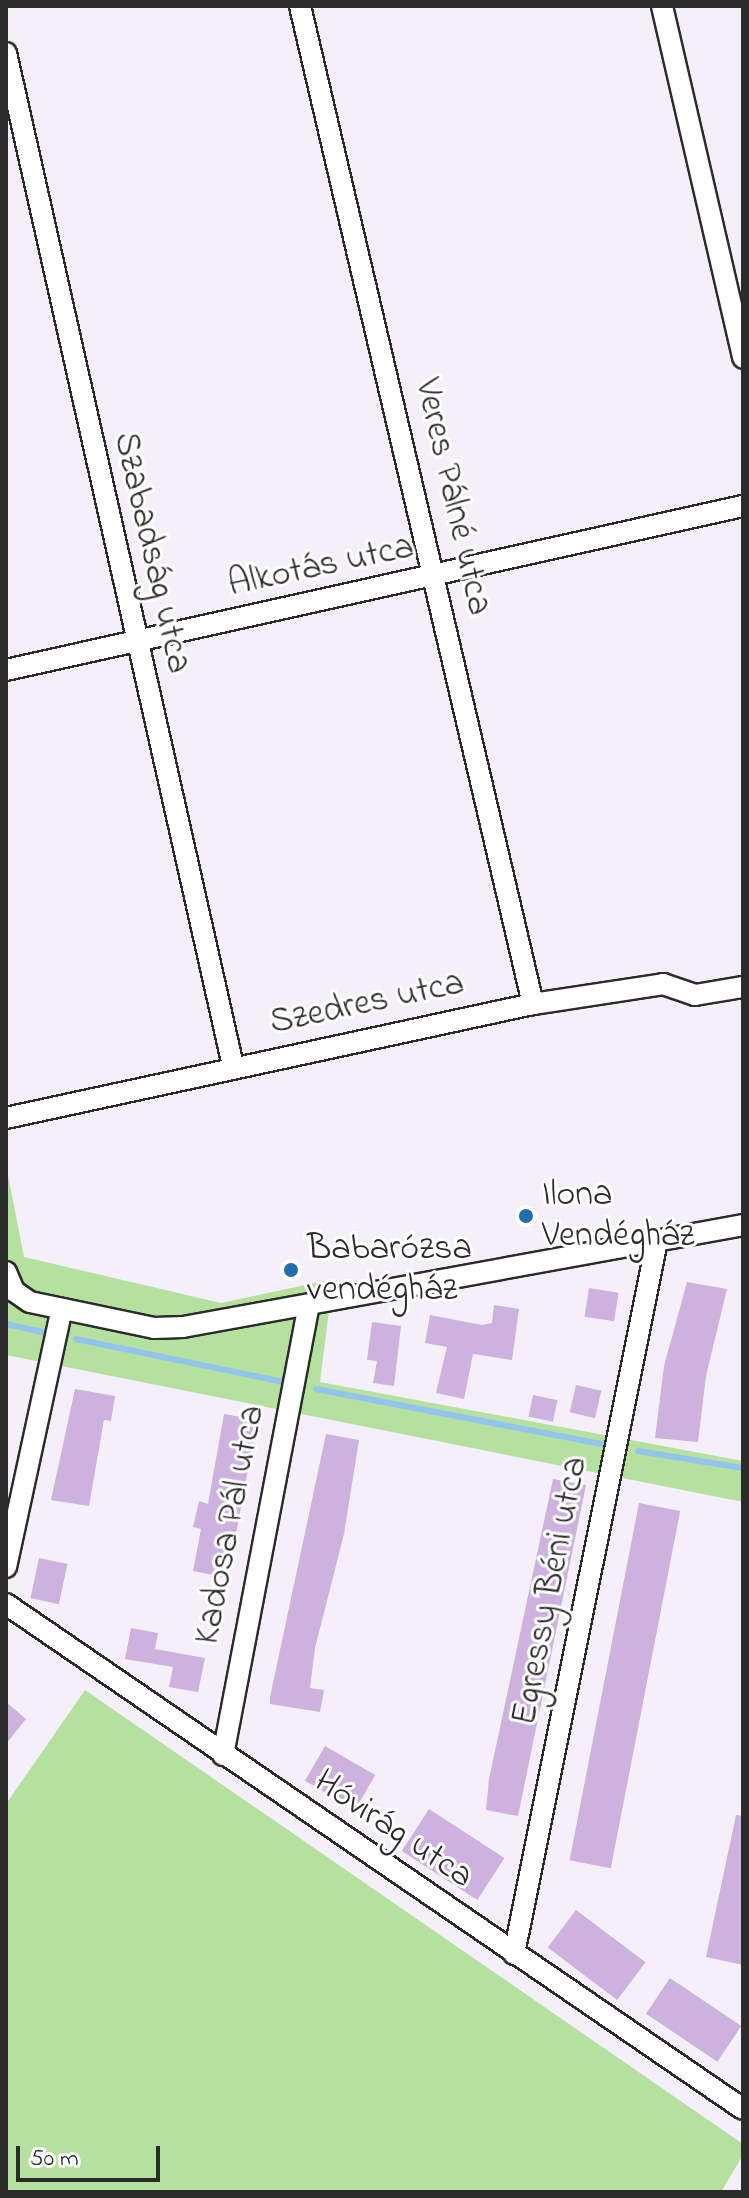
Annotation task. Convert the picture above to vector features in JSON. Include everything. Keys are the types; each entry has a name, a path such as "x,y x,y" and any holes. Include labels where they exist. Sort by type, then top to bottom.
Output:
{"street":[{"name":"Veres Pálné utca","path":"300,6 437,577 533,1004"},
{"path":"662,6 743,358"},
{"name":"Szabadság utca","path":"6,53 233,1066"},
{"name":"Alkotás utca","path":"6,670 437,577 743,506"},
{"name":"Szedres utca","path":"6,1118 233,1066 533,1004 663,984 695,995 743,987"},
{"path":"6,1297 167,1328 308,1308 743,1225"},
{"name":"Egressy Béni utca","path":"514,1954 657,1241"},
{"path":"6,1272 14,1291 30,1302"},
{"name":"Kadosa Pál utca","path":"223,1755 308,1308"},
{"path":"6,1567 62,1309"},
{"name":"Hóvirág utca","path":"6,1604 741,2108"},
{"path":"741,2108 743,2085"}],"green space":[{"path":"6,1165 24,1257 221,1303 333,1279 320,1382 743,1461 743,1502 6,1355"},
{"path":"85,1690 743,2144 743,2155 721,2192 6,2192 6,1804"}],"building":[{"path":"687,1282 727,1289 706,1376 698,1442 655,1438 664,1366"},
{"path":"589,1288 619,1293 614,1321 584,1317"},
{"path":"494,1305 519,1309 512,1360 473,1354 464,1399 436,1393 447,1347 425,1343 430,1315 482,1325 492,1323"},
{"path":"372,1322 401,1326 394,1386 373,1383 377,1361 367,1360"},
{"path":"576,1385 601,1391 595,1418 570,1412"},
{"path":"75,1389 115,1396 111,1421 104,1420 89,1506 51,1500"},
{"path":"533,1395 557,1400 553,1422 528,1417"},
{"path":"224,1414 257,1420 228,1578 193,1571 201,1529 193,1527 199,1501 208,1504"},
{"path":"326,1434 359,1440 344,1534 315,1648 310,1688 324,1690 320,1712 270,1704 270,1697"},
{"path":"553,1479 586,1485 518,1816 486,1810 489,1779"},
{"path":"639,1503 680,1511 611,1868 570,1860"},
{"path":"39,1558 67,1564 59,1604 30,1598"},
{"path":"131,1628 158,1633 155,1649 205,1658 198,1692 169,1687 173,1667 125,1659"},
{"path":"6,1702 26,1719 6,1744"},
{"path":"325,1746 375,1775 355,1810 305,1781"},
{"path":"429,1809 504,1858 477,1900 402,1851"},
{"path":"736,1815 743,1816 743,1965 706,1957"},
{"path":"576,1910 645,1962 617,2000 548,1948"},
{"path":"670,1978 741,2026 717,2062 646,2014"}],"waterway":[{"path":"6,1324 47,1333"},
{"path":"76,1339 289,1383"},
{"path":"316,1389 607,1445"},
{"path":"638,1451 743,1468"}],"place":[{"name":"Ilona Vendégház","path":"526,1216"},
{"name":"Babarózsa vendégház","path":"291,1270"}]}
